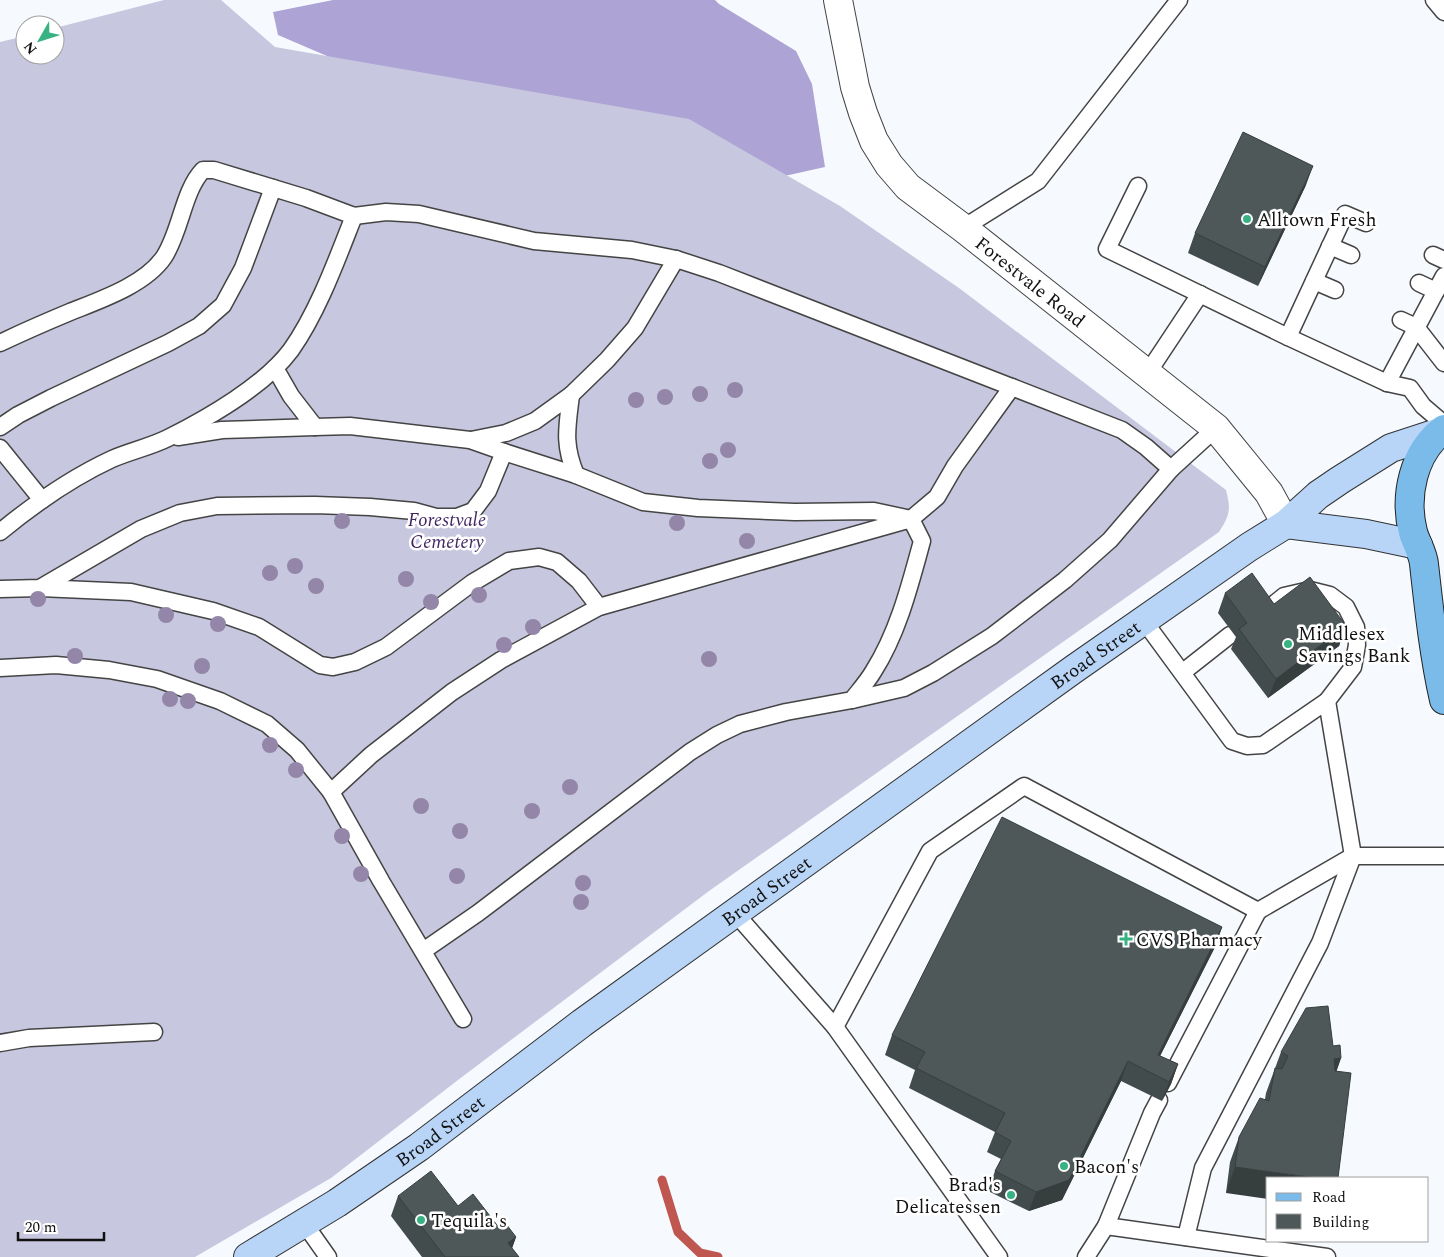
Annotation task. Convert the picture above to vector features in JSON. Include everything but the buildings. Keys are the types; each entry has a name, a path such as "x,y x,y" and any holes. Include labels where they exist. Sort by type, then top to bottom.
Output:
{"main road":[{"name":"Broad Street","path":"248,1257 337,1203 419,1147 582,1024 1066,675 1249,546 1286,524 1318,495 1392,448 1443,428"},
{"path":"1443,428 1425,448 1413,475 1409,505 1413,534 1421,552 1444,581"},
{"path":"1286,524 1366,534 1421,552"},
{"path":"1421,552 1444,700"}],"street":[{"name":"Forestvale Road","path":"838,0 855,87 863,113 874,141 908,187 963,228 1216,428 1270,493 1286,524"}],"lane":[{"path":"963,228 1038,181 1179,0"},
{"path":"1434,0 1444,12"},
{"path":"0,343 117,292 146,274 164,257 176,233 196,178 203,170 214,170 354,216 386,212 419,214 534,241 632,250 676,259 719,273 1122,430 1146,447 1171,469"},
{"path":"1138,186 1108,249 1288,337 1387,382 1410,388 1443,428"},
{"path":"0,427 51,398 168,343 199,326 223,306 242,268 273,188"},
{"path":"1288,337 1345,214 1366,223"},
{"path":"0,532 42,500 74,479 112,459 167,438 236,398 276,368 291,350 308,323 354,216"},
{"path":"1330,246 1351,255"},
{"path":"470,440 506,432 535,421 571,395 607,360 635,328 676,259"},
{"path":"1387,382 1444,276"},
{"path":"1314,281 1335,290"},
{"path":"1418,283 1436,291"},
{"path":"1147,374 1200,294"},
{"path":"1401,320 1416,327 1444,363"},
{"path":"276,368 291,396 315,427"},
{"path":"331,792 371,755 452,692 501,660 599,607 911,519 937,497 956,466 1012,387"},
{"path":"571,395 566,436 570,460 576,475"},
{"path":"167,438 222,430 350,426 470,440 576,475 643,502 698,508 795,512 874,511 911,519"},
{"path":"423,951 478,913 690,752 717,735 740,724 786,712 904,688 933,673 992,636 1065,580 1110,540 1171,469 1216,428"},
{"path":"0,448 42,500"},
{"path":"40,588 141,529 180,513 218,506 315,505 370,507 414,511 436,517 457,517 473,511 488,491 504,452"},
{"path":"852,700 873,672 892,636 912,580 922,541 911,519"},
{"path":"0,589 40,588 131,592 213,612 259,627 320,664 333,667 354,662 386,647 472,583 509,562 538,556 557,562 579,581 599,607"},
{"path":"1144,621 1232,742 1247,746 1262,745 1327,701 1353,668 1357,645 1356,627 1346,607 1330,595 1310,590 1284,596 1268,609"},
{"path":"1182,672 1230,635"},
{"path":"0,668 56,665 109,670 157,679 220,701 267,724 297,750 331,792 380,882 463,1019"},
{"path":"1186,1237 1203,1168 1320,943 1353,856 1327,701"},
{"path":"835,1027 930,851 1024,786 1258,911"},
{"path":"1168,1083 1258,911 1353,856 1444,856"},
{"path":"735,913 835,1027 999,1257"},
{"path":"0,1043 29,1038 154,1032"},
{"path":"1086,1257 1106,1226 1159,1100"},
{"path":"304,1223 328,1257"},
{"path":"1106,1226 1327,1257"}],"shaded area":[{"path":"333,0 715,0 796,51 812,84 825,167 762,181 362,71 278,35 273,12"}],"green space":[{"name":"Forestvale Cemetery","path":"164,0 221,0 275,47 689,119 840,206 959,288 1226,490 1229,502 1225,521 1219,532 709,891 331,1178 195,1257 0,1257 0,42 15,38 15,65 65,65 65,25"}],"waterway":[{"path":"662,1180 678,1232 700,1253 718,1257"}],"place":[{"name":"Alltown Fresh","path":"1247,219"},
{"name":"Middlesex Savings Bank","path":"1288,644"},
{"name":"CVS Pharmacy","path":"1126,939"},
{"name":"Bacon's","path":"1064,1166"},
{"name":"Brad's Delicatessen","path":"1011,1195"},
{"name":"Tequila's","path":"421,1220"}]}
